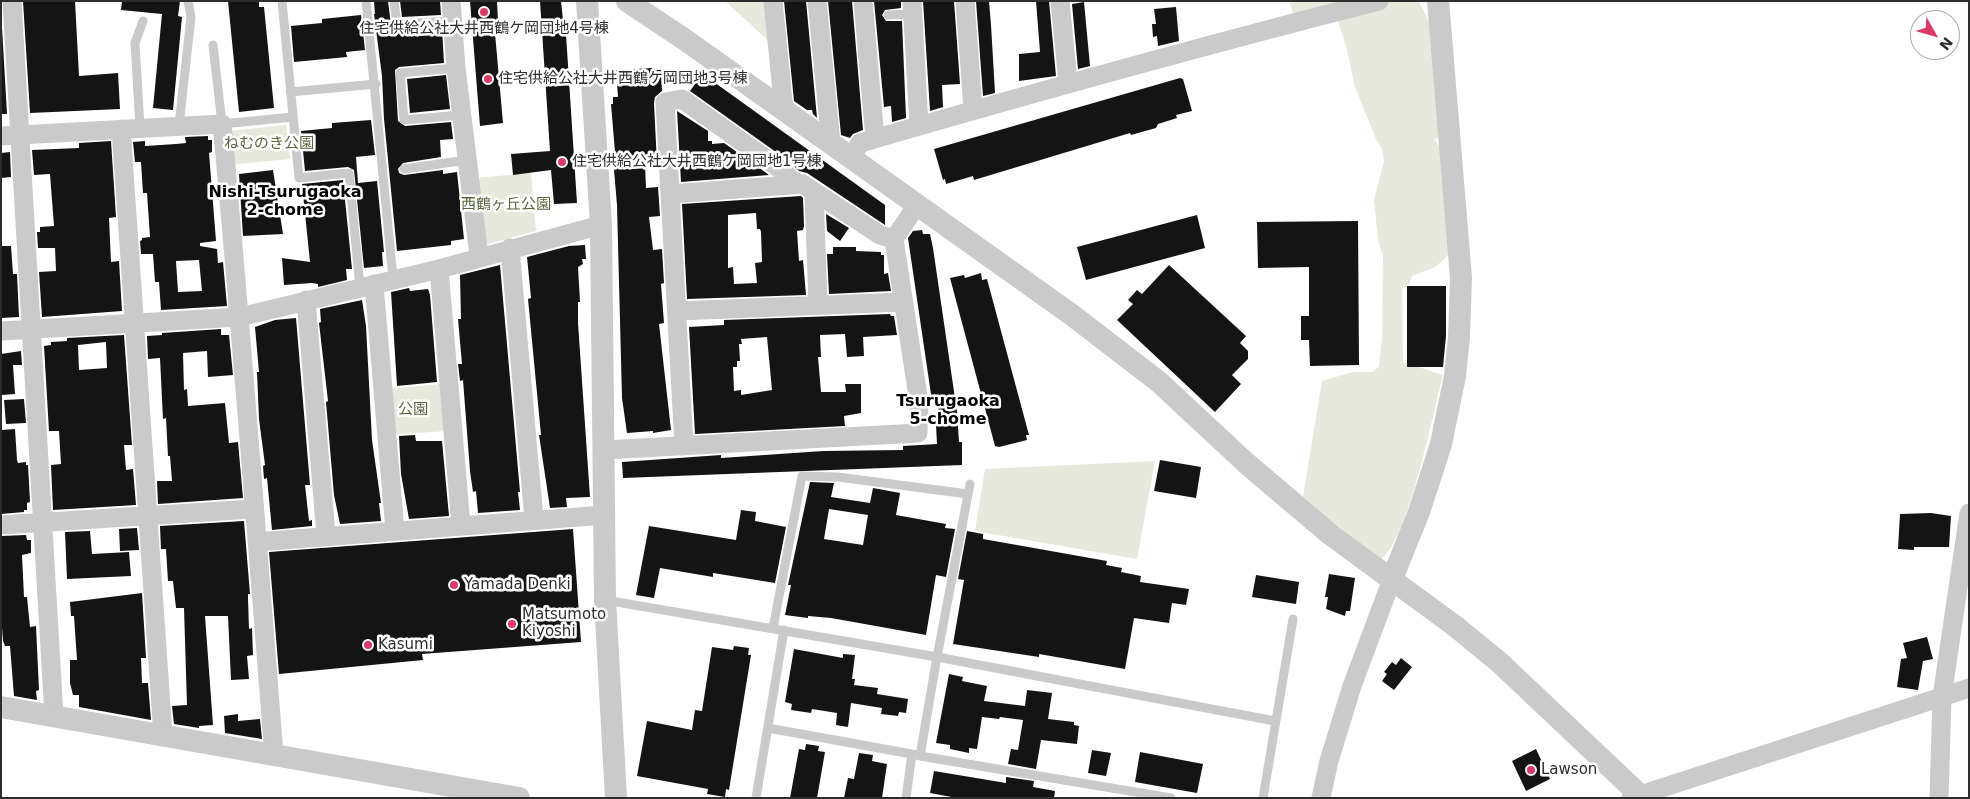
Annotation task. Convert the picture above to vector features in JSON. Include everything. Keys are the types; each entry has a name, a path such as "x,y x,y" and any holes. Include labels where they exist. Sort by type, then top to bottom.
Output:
{"street":[{"path":"12,1 7,29 11,135 33,330 54,716"},
{"path":"451,1 461,115 479,256"},
{"path":"588,1 601,225 605,600 616,798"},
{"path":"773,1 784,111"},
{"path":"817,1 831,144"},
{"path":"862,1 875,139"},
{"path":"965,1 974,109"},
{"path":"1060,1 1068,83"},
{"path":"851,158 860,143 974,109 1379,1"},
{"path":"1321,798 1329,761 1355,676 1419,512 1437,458 1455,376 1459,337 1461,278 1438,1"},
{"path":"634,4 1072,315 1159,382 1246,463 1324,529 1499,662 1638,797 1969,688"},
{"path":"912,7 920,126"},
{"path":"684,446 678,311 664,102 682,99 782,171 787,177 809,188 880,234 894,239"},
{"path":"11,135 222,124 240,317 253,509 274,754"},
{"path":"121,129 163,735"},
{"path":"671,194 809,188"},
{"path":"809,188 818,305"},
{"path":"604,450 918,434 919,403 902,302 894,239 916,205"},
{"path":"1,331 240,317 393,278 439,269 479,256 601,225"},
{"path":"510,248 534,519"},
{"path":"439,269 461,525"},
{"path":"367,286 395,531"},
{"path":"306,300 326,535"},
{"path":"678,311 902,302"},
{"path":"1,525 253,509"},
{"path":"1939,798 1942,697 1969,513"},
{"path":"257,542 534,519 604,516"},
{"path":"1,707 519,798"}],"lane":[{"path":"179,125 191,17 188,1"},
{"path":"282,1 299,178 348,174 367,286"},
{"path":"366,1 376,84 393,278"},
{"path":"394,1 397,24 452,21"},
{"path":"888,15 912,7"},
{"path":"140,127 135,43 143,21"},
{"path":"213,45 222,124 293,117"},
{"path":"456,68 400,73 404,120 461,115"},
{"path":"290,92 376,84"},
{"path":"404,169 467,160"},
{"path":"773,628 802,476 838,477 968,494"},
{"path":"906,798 937,657 970,484"},
{"path":"605,600 937,657 1275,721"},
{"path":"1263,798 1294,618"},
{"path":"756,798 784,630"},
{"path":"768,728 1171,798"}],"green space":[{"path":"725,1 769,1 773,45"},
{"path":"1289,1 1362,1 1366,10 1391,1 1418,1 1426,15 1435,48 1439,135 1435,140 1441,150 1444,162 1441,178 1445,184 1450,254 1435,267 1412,276 1409,284 1402,289 1403,362 1443,375 1409,505 1400,531 1389,550 1379,560 1303,497 1322,381 1353,372 1373,372 1379,366 1382,338 1383,257 1378,239 1374,200 1384,161 1382,149 1376,139 1355,87 1346,45 1338,21 1298,27"},
{"name":"ねむのき公園","path":"286,125 290,159 229,165 230,131"},
{"name":"西鶴ヶ丘公園","path":"531,173 536,231 485,245 475,178"},
{"name":"公園","path":"442,384 446,431 390,435 386,389"},
{"path":"1155,461 1137,559 975,531 985,469"}],"building":[{"path":"23,1 75,1 79,76 118,73 120,109 30,113"},
{"path":"122,1 180,1 178,16 182,17 173,110 153,108 162,14 121,10"},
{"path":"228,1 259,1 259,7 264,7 274,108 239,112"},
{"path":"374,1 388,1 391,25 395,30 442,28 444,63 399,67 395,70 398,121 405,126 451,122 453,139 440,140 441,157 403,163 398,169 399,173 404,175 443,170 443,174 457,172 464,239 451,241 451,245 397,251"},
{"path":"400,1 440,1 441,15 402,17"},
{"name":"住宅供給公社大井西鶴ケ岡団地3号棟","path":"470,1 497,1 498,22 494,22 503,123 480,126"},
{"path":"540,1 561,1 563,20 565,19 577,203 554,204 551,170 513,175 511,154 550,151"},
{"path":"784,1 806,1 817,118 812,110 807,110 794,101"},
{"path":"828,1 852,1 863,130 853,134 850,138 841,135"},
{"path":"874,1 901,1 901,8 885,10 882,15 886,21 902,21 906,118 892,122 891,106 884,107"},
{"path":"923,1 954,1 960,84 942,85 943,107 930,111"},
{"path":"976,1 989,1 991,25 995,93 983,96"},
{"path":"1036,1 1049,1 1056,76 1019,81 1019,54 1040,52"},
{"path":"1084,2 1090,66 1078,69 1072,4"},
{"path":"1176,7 1179,41 1158,46 1157,36 1153,37 1152,24 1156,24 1154,9"},
{"path":"1,10 7,114 1,114"},
{"path":"361,15 365,50 346,52 347,57 294,62 291,26 322,23 322,19"},
{"path":"652,68 653,70 661,70 662,91 655,97 654,103 657,164 645,165 646,188 658,187 660,216 649,217 653,250 662,249 664,283 661,284 664,323 659,324 671,430 653,433 653,431 627,433 622,398 617,205 611,104 613,104 613,97 618,97 616,70"},
{"path":"700,72 885,205 885,225 807,173 799,171 790,162 690,91 695,84 692,82"},
{"path":"446,75 450,109 410,113 407,79"},
{"path":"1180,78 1183,79 1192,111 1176,115 1177,118 1158,124 1156,128 1131,135 1130,133 974,180 973,176 946,184 945,179 943,180 934,149"},
{"path":"677,111 708,131 708,141 712,141 712,144 724,143 741,155 742,164 753,163 769,175 681,182"},
{"path":"371,120 375,155 356,157 358,183 377,181 384,252 382,252 383,266 364,268 354,170 348,167 305,171 301,131 332,128 332,123"},
{"path":"208,136 208,140 212,140 212,152 209,153 216,241 200,243 200,246 217,249 218,263 223,262 227,306 161,310 159,282 155,282 153,254 141,254 140,241 142,238 150,237 147,193 143,193 141,162 135,162 133,142 145,141 145,146 176,144 186,143 185,137","holes":["199,260 202,291 178,292 176,261"]},
{"path":"111,141 116,217 109,218 111,262 119,261 122,311 42,317 39,272 56,271 55,248 38,248 37,232 40,232 40,227 54,226 50,174 34,175 32,150 79,148 79,143"},
{"path":"10,152 11,177 1,178 1,153"},
{"path":"273,170 283,234 243,236 239,174"},
{"path":"343,180 352,269 346,269 347,280 318,287 318,284 312,283 284,285 282,258 310,262 302,184"},
{"path":"801,196 803,198 804,226 803,230 797,231 799,261 803,260 806,295 687,299 682,204","holes":["756,213 757,229 760,229 761,232 762,262 755,263 757,283 734,284 733,267 728,268 728,215"]},
{"path":"826,214 849,228 840,241 827,231"},
{"path":"1197,215 1205,248 1086,280 1077,247"},
{"path":"1358,221 1359,365 1310,366 1309,340 1301,340 1301,316 1309,316 1309,267 1258,268 1257,222"},
{"path":"922,230 923,234 930,234 933,248 957,412 959,442 962,442 962,465 623,478 622,462 721,455 721,458 823,451 903,450 903,446 937,444 936,425 939,424 938,400 932,401 908,238 913,231"},
{"path":"585,245 586,259 582,259 583,264 578,267 580,302 578,302 578,323 590,497 566,498 567,507 550,508 539,435 541,435 528,299 531,298 527,257 569,246"},
{"path":"1,246 11,246 13,274 17,274 19,317 1,318"},
{"path":"833,247 856,247 856,251 881,252 881,255 884,255 884,274 888,273 891,291 829,294 827,254 833,254"},
{"path":"500,265 520,510 478,513 476,491 473,492 470,471 463,380 460,381 458,364 462,364 458,319 461,319 460,275"},
{"path":"1169,265 1246,336 1240,343 1248,351 1248,359 1232,375 1241,384 1215,412 1117,320 1133,304 1128,300 1137,290 1142,294"},
{"path":"981,273 982,280 987,279 1029,435 1026,435 1027,440 999,447 995,446 950,278 964,275 965,278"},
{"path":"1407,286 1446,286 1446,336 1443,367 1407,367"},
{"path":"409,288 410,291 428,289 430,295 437,382 397,386 391,292"},
{"path":"362,300 366,326 372,440 381,503 379,503 381,521 340,524 334,495 326,402 328,401 319,323 321,322 320,309"},
{"path":"890,314 894,316 897,335 863,337 864,356 847,357 845,334 820,335 821,357 818,357 821,392 846,392 845,384 861,384 861,413 844,416 845,426 695,434 689,327 724,325 724,320","holes":["767,337 772,390 741,395 741,390 734,391 733,367 737,367 737,361 740,361 739,344 742,344 741,339"]},
{"path":"296,318 310,485 305,485 309,521 312,520 312,526 272,530 267,478 264,479 263,466 265,465 259,419 257,372 259,372 255,327 275,320"},
{"path":"221,329 221,335 229,335 233,375 208,377 207,351 183,353 184,390 187,389 188,406 225,403 229,443 238,442 243,498 158,504 157,481 172,481 170,456 168,456 166,418 163,419 160,358 148,359 147,336 162,335 162,333"},
{"path":"124,335 132,445 124,445 126,470 133,469 136,505 53,510 51,465 61,464 59,431 49,431 44,346 51,345 51,342 67,341 67,338","holes":["106,342 107,368 79,370 78,345"]},
{"path":"21,351 22,365 13,365 15,394 1,395 1,354"},
{"path":"24,399 26,423 6,424 4,400"},
{"path":"15,429 18,463 26,462 26,465 28,465 30,502 27,503 27,510 24,510 24,512 1,514 1,430"},
{"path":"415,435 416,441 442,441 449,516 409,519 401,474 399,436"},
{"path":"1160,460 1201,467 1196,498 1154,491"},
{"path":"810,482 834,483 831,497 870,503 873,488 900,493 896,515 946,524 945,528 955,529 946,577 936,575 926,635 831,618 785,615 791,585 788,585","holes":["829,509 868,515 863,545 824,539"]},
{"path":"741,510 756,512 755,521 786,527 775,583 713,573 713,577 660,568 654,598 636,595 649,526 736,540"},
{"path":"1931,513 1951,516 1949,547 1914,547 1914,550 1898,549 1900,514"},
{"path":"244,521 250,594 248,594 249,629 252,628 253,655 247,656 249,679 231,680 228,616 205,616 213,725 199,726 199,728 174,724 172,706 187,705 184,608 176,608 173,581 168,581 166,549 161,549 160,526"},
{"path":"137,528 139,550 120,551 119,529"},
{"path":"573,529 581,642 422,654 423,660 279,674 269,552"},
{"path":"90,531 92,554 129,552 131,576 67,579 65,532"},
{"path":"967,531 983,534 983,539 1107,561 1106,565 1122,568 1121,572 1141,576 1140,582 1189,589 1186,605 1172,603 1169,623 1134,618 1125,669 1039,654 1039,657 953,644 964,580 958,579"},
{"path":"26,535 27,540 31,540 31,553 22,555 24,597 27,597 30,627 36,626 39,690 36,691 37,700 14,696 10,646 5,646 3,641 1,615 1,536"},
{"path":"1329,574 1355,578 1350,611 1346,611 1345,616 1326,609 1328,597 1325,597"},
{"path":"1256,575 1299,582 1296,604 1252,597"},
{"path":"142,593 146,658 141,658 142,683 148,683 151,720 79,707 79,695 73,695 70,683 70,660 77,660 74,616 71,616 70,602"},
{"path":"1927,637 1933,659 1923,661 1918,690 1897,687 1901,659 1907,658 1903,643"},
{"path":"734,646 749,648 748,655 751,655 729,790 726,789 725,797 707,794 708,789 637,776 647,721 692,730 695,710 702,711 712,647 733,650"},
{"path":"794,649 843,658 843,654 855,655 852,679 855,679 854,685 878,688 877,694 908,699 906,713 899,712 898,716 881,714 882,708 851,703 848,727 836,725 837,713 812,709 811,713 791,710 792,704 785,702"},
{"path":"1401,658 1412,667 1394,690 1382,681 1387,674 1384,672 1392,662 1396,665"},
{"path":"949,674 963,677 962,681 987,686 984,701 1025,706 1027,690 1052,693 1048,719 1074,722 1074,725 1079,726 1077,744 1041,740 1036,769 1008,764 1011,749 1018,750 1023,720 1000,717 999,719 982,717 977,749 969,748 969,753 950,749 950,745 936,743"},
{"path":"238,714 238,721 260,719 262,739 225,733 224,716"},
{"path":"806,744 819,746 818,751 825,752 817,798 790,798 799,749 805,750"},
{"name":"Lawson","path":"1536,749 1550,779 1526,791 1512,761"},
{"path":"1092,750 1111,753 1106,776 1088,773"},
{"path":"1140,752 1203,764 1197,793 1135,782"},
{"path":"859,753 873,755 872,761 887,764 882,798 844,798 848,778 854,779"},
{"path":"934,771 1006,783 1006,777 1034,781 1033,787 1055,791 1054,798 957,798 930,793"}],"place":[{"name":"住宅供給公社大井西鶴ケ岡団地4号棟","path":"484,12"},
{"name":"住宅供給公社大井西鶴ケ岡団地3号棟","path":"488,79"},
{"name":"住宅供給公社大井西鶴ケ岡団地1号棟","path":"562,162"},
{"name":"Yamada Denki","path":"454,585"},
{"name":"Matsumoto Kiyoshi","path":"512,624"},
{"name":"Kasumi","path":"368,645"},
{"name":"Lawson","path":"1531,770"}],"district":[{"name":"Nishi-Tsurugaoka 2-chome","path":"285,202"},
{"name":"Tsurugaoka 5-chome","path":"948,411"}]}
